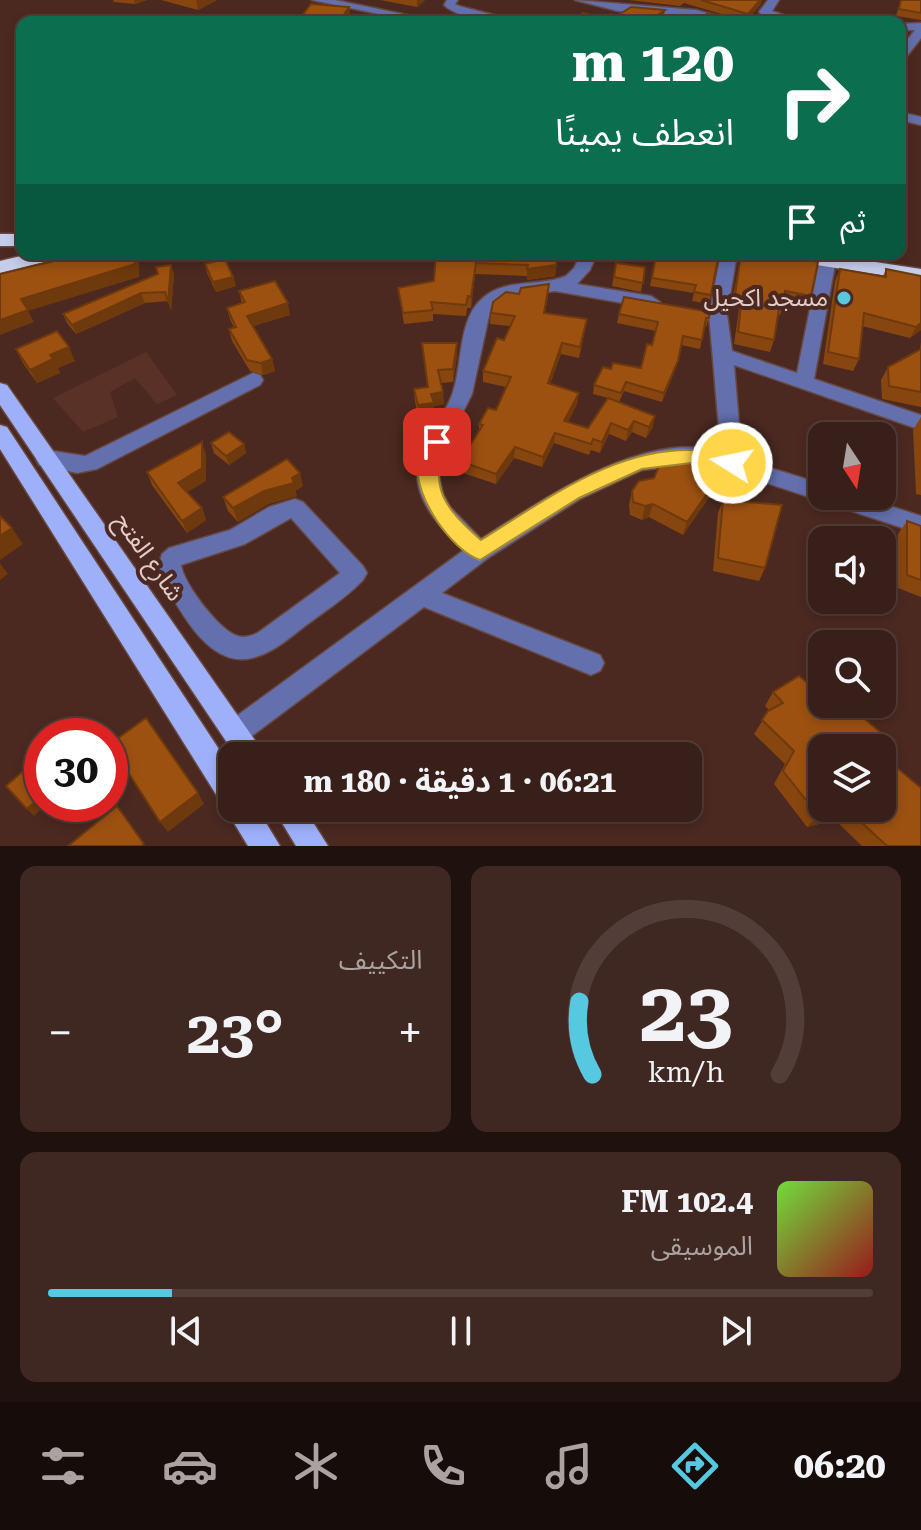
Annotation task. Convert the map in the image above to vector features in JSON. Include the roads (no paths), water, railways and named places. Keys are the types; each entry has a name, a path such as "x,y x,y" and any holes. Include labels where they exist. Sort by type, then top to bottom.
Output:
{"highway":[{"path":"0,267 29,260"},
{"path":"834,260 921,275"}],"main road":[{"name":"شارع الفتح","path":"0,390 243,742"},
{"path":"0,432 218,772"},
{"path":"105,594 128,579"},
{"path":"250,822 265,846"},
{"path":"297,822 313,846"}],"street":[{"path":"317,0 395,16"},
{"path":"453,0 449,5 452,8 488,16"},
{"path":"580,0 605,8 705,16"},
{"path":"774,0 765,12 778,16"},
{"path":"906,49 921,28"},
{"path":"558,286 580,276 587,260"},
{"path":"727,260 711,313 724,355 732,463"},
{"path":"804,384 828,260"},
{"path":"480,551 455,530 436,503 428,482 428,465 461,396 481,309 506,290 558,286 663,304"},
{"path":"724,355 921,423"},
{"path":"46,459 57,458 71,466 90,463 253,380"},
{"path":"236,732 424,596 480,551 572,493 639,462 691,456 732,463 808,487"},
{"path":"295,508 355,573 341,588 265,642 249,648 236,648 198,620 169,570 170,561 177,555 237,537 277,513 295,508"},
{"path":"875,510 921,525"},
{"path":"424,596 591,663"},
{"path":"170,638 198,620"}],"place":[{"name":"مسجد اكحيل","path":"844,298"}]}
